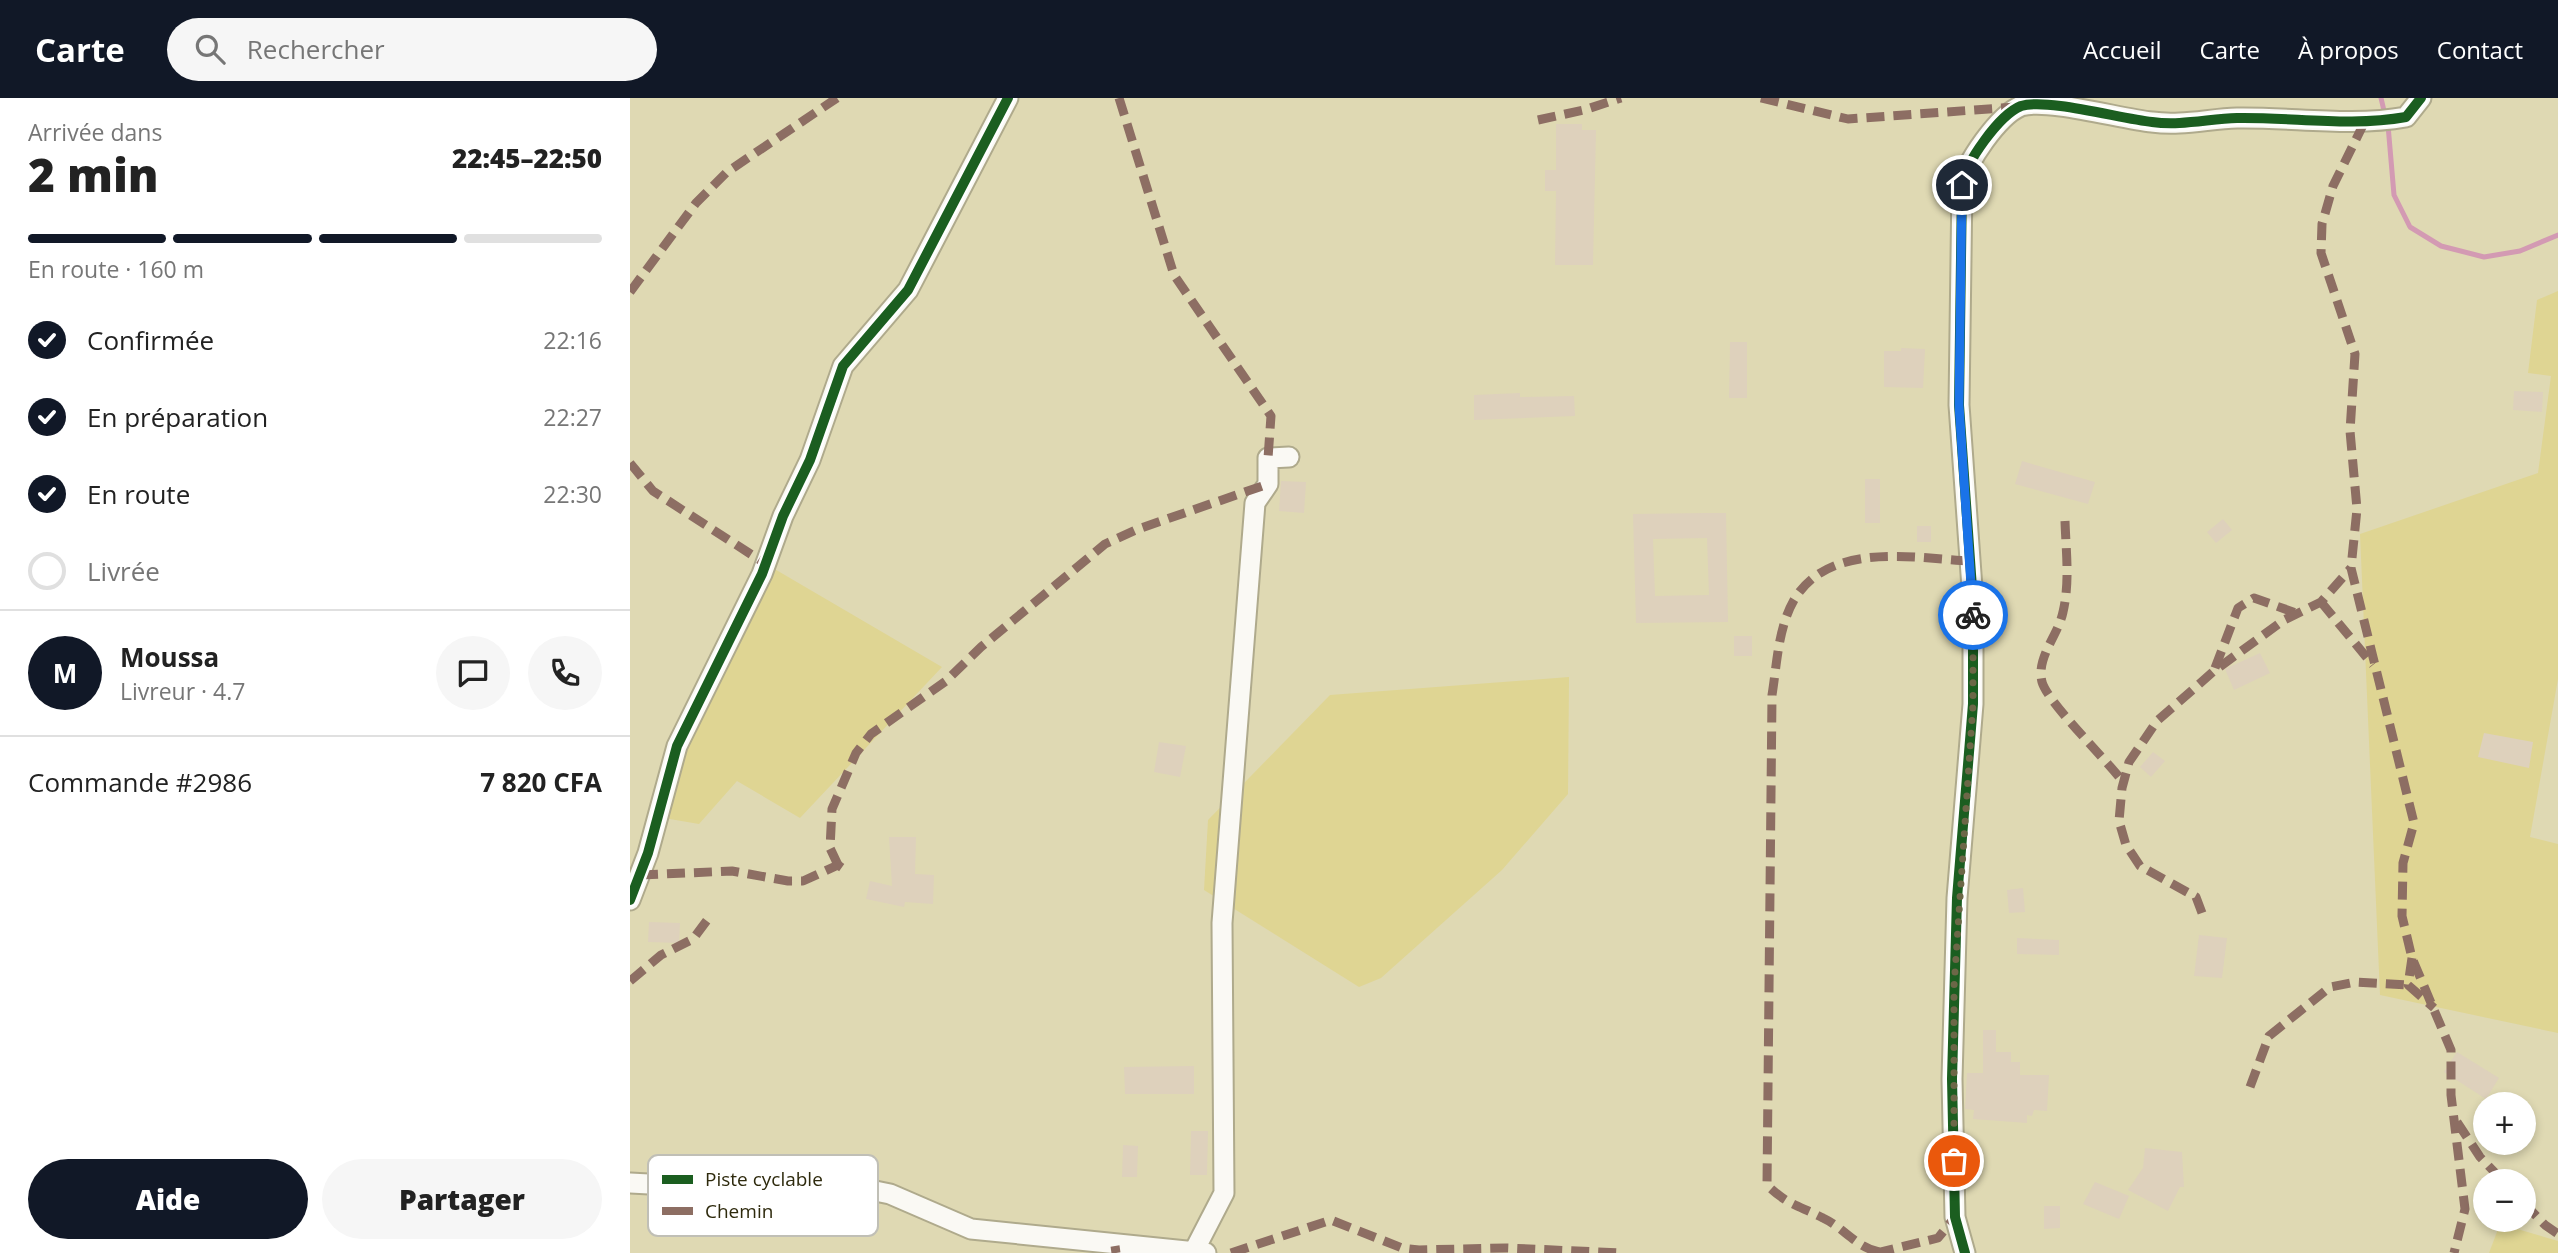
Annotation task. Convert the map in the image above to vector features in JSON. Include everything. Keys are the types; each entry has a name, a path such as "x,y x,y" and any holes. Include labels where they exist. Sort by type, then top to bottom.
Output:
{"street":[{"path":"630,900 649,853 677,746 762,574 783,516 810,460 843,366 908,290 1009,98"},
{"path":"1965,1253 1955,1217 1952,1079 1957,898 1973,704 1973,602 1959,405 1962,185 1968,164 2001,122 2019,107 2029,105 2068,107 2176,124 2237,118 2364,123 2406,117 2421,98"},
{"path":"878,1192 890,1194 971,1229 1115,1246 1200,1252 1224,1193 1222,923 1255,503 1268,484 1268,458 1289,457"},
{"path":"630,1183 648,1184"}],"shaded area":[{"path":"2558,291 2558,679 2530,837 2558,844 2558,1033 2380,995 2360,534 2538,473 2551,376 2528,373 2537,300"},
{"path":"766,564 942,667 800,818 737,781 699,824 658,817 677,746"},
{"path":"1569,677 1568,794 1502,870 1381,978 1359,987 1204,890 1208,820 1330,695"},
{"path":"2497,1232 2527,1232 2558,1241 2558,1253 2489,1253"}],"building":[{"path":"1556,124 1582,124 1582,130 1596,130 1593,265 1555,265 1556,191 1545,191 1545,170 1556,170"},
{"path":"1730,342 1747,342 1747,398 1729,398"},
{"path":"1901,348 1925,349 1923,388 1884,387 1884,351 1901,351"},
{"path":"2514,391 2543,392 2542,412 2513,410"},
{"path":"1520,393 1520,397 1574,396 1575,416 1474,420 1474,395"},
{"path":"2022,461 2095,482 2088,504 2015,484"},
{"path":"1865,479 1880,479 1880,523 1865,523"},
{"path":"1281,481 1306,482 1304,513 1279,511"},
{"path":"1726,513 1728,622 1636,623 1633,514","holes":["1707,538 1709,595 1655,596 1653,539"]},
{"path":"2223,519 2232,530 2216,543 2207,532"},
{"path":"1917,526 1931,526 1931,542 1917,542"},
{"path":"1734,636 1752,636 1752,656 1734,656"},
{"path":"2260,653 2270,673 2234,690 2225,669"},
{"path":"2484,733 2533,742 2529,768 2478,757"},
{"path":"1159,742 1186,746 1180,777 1154,772"},
{"path":"2153,752 2165,761 2151,777 2140,767"},
{"path":"889,837 916,837 915,874 934,875 933,904 905,902 904,907 866,899 870,881 892,886"},
{"path":"2023,888 2025,912 2009,913 2007,890"},
{"path":"649,922 680,923 679,943 648,942"},
{"path":"2199,935 2227,938 2222,978 2194,976"},
{"path":"2017,938 2059,940 2059,955 2017,954"},
{"path":"1983,1030 1996,1030 1996,1052 2011,1052 2011,1062 2020,1062 2020,1075 2049,1075 2047,1111 2034,1110 2032,1116 2027,1115 2027,1123 1973,1119 1974,1110 1965,1109 1967,1073 1983,1073"},
{"path":"2457,1052 2499,1078 2490,1092 2475,1092 2444,1072"},
{"path":"1194,1066 1194,1094 1125,1094 1124,1067"},
{"path":"1191,1131 1208,1131 1207,1175 1190,1175"},
{"path":"1123,1145 1138,1146 1137,1177 1122,1177"},
{"path":"2145,1148 2182,1152 2184,1187 2180,1187 2168,1211 2128,1190 2143,1168"},
{"path":"2095,1182 2129,1196 2119,1219 2083,1204"},
{"path":"2044,1206 2060,1206 2060,1228 2044,1229"}],"waterway":[{"path":"2381,98 2385,115"},
{"path":"2388,125 2394,195 2410,227 2441,246 2484,257 2520,251 2558,235"}],"marked path":[{"path":"630,292 696,203 727,172 837,98"},
{"path":"1119,98 1174,275 1271,416 1268,458"},
{"path":"1538,120 1584,110 1621,98"},
{"path":"1761,98 1848,119 2016,107"},
{"path":"2364,123 2333,186 2322,224 2321,253 2355,354 2350,431 2357,509 2351,568 2414,823 2403,863 2402,916 2412,958 2451,1050 2451,1095 2465,1209 2454,1253"},
{"path":"630,463 653,491 766,564"},
{"path":"838,865 830,848 832,809 856,753 871,734 946,681 981,647 1105,544 1138,529 1268,484"},
{"path":"2065,521 2065,601 2060,621 2042,664 2042,682 2066,717 2123,782"},
{"path":"1879,1252 1864,1246 1830,1222 1788,1201 1767,1185 1772,695 1785,622 1794,600 1809,581 1828,569 1850,561 1874,557 1969,561"},
{"path":"2202,913 2196,897 2140,866 2126,845 2119,821 2122,788 2129,762 2157,721 2214,671 2284,620 2321,602 2351,568"},
{"path":"2215,668 2238,608 2254,598 2296,613"},
{"path":"2321,602 2373,665"},
{"path":"640,875 732,871 803,881 838,865 848,872"},
{"path":"630,981 661,955 693,939 708,919"},
{"path":"2412,958 2408,985 2434,1008"},
{"path":"2250,1087 2269,1036 2330,987 2356,982 2408,985"},
{"path":"2457,1122 2480,1157 2492,1169"},
{"path":"2536,1216 2558,1234"},
{"path":"1876,1253 1938,1238 1955,1217"},
{"path":"1231,1253 1331,1220 1402,1248 1419,1250 1506,1248 1624,1253"},
{"path":"1115,1246 1116,1253"}],"cycle path":[{"path":"630,900 648,853 677,746 762,574 783,516 810,460 843,366 908,290 1008,98"},
{"path":"1965,1253 1955,1217 1952,1079 1957,898 1973,704 1973,602 1959,405 1964,176 1993,129 2021,106 2033,104 2066,107 2163,123 2237,118 2364,121 2406,117 2421,98"}],"way so far":[{"path":"1954,1161 1952,1079 1957,898 1973,704 1973,615"}],"route":[{"path":"1962,185 1959,405 1969,515 1973,615"}]}
